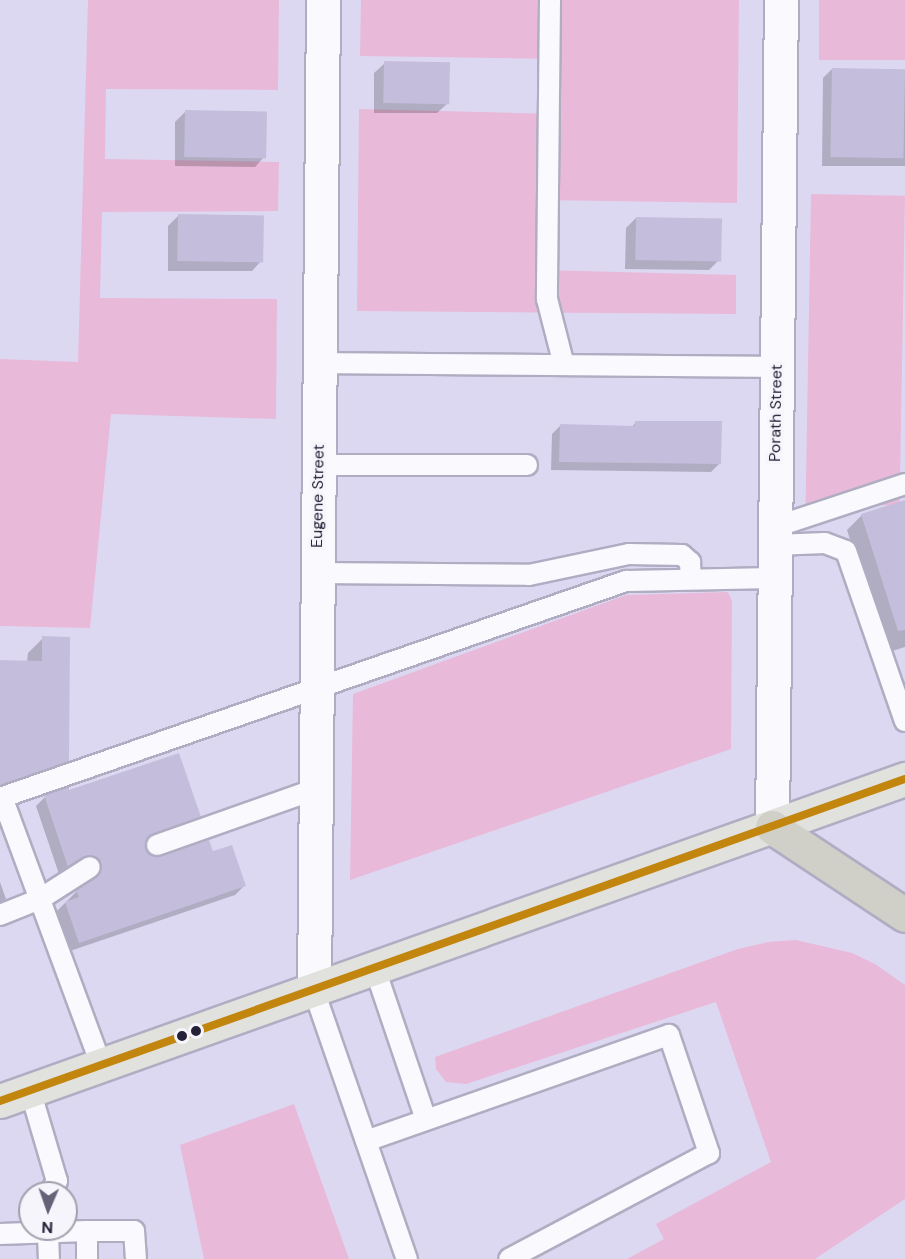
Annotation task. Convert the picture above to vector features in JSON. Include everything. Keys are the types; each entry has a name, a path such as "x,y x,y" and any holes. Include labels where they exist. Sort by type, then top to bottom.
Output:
{"highway":[{"path":"772,827 905,915"}],"main road":[{"path":"15,1095 314,991 905,779"}],"street":[{"name":"Eugene Street","path":"314,991 323,0"},
{"name":"Porath Street","path":"772,827 781,0"}],"lane":[{"path":"550,0 548,299 564,365"},
{"path":"320,363 777,367"},
{"path":"319,465 527,465"},
{"path":"775,536 905,484"},
{"path":"775,536 825,543 846,551 905,721"},
{"path":"318,573 529,575 639,554 682,555 690,562 691,579"},
{"path":"102,1065 1,797 626,580 775,578"},
{"path":"157,845 316,789"},
{"path":"0,915 40,899 90,867"},
{"path":"375,969 426,1120"},
{"path":"314,991 407,1259"},
{"path":"366,1141 669,1035 708,1153 509,1259"},
{"path":"15,1095 57,1181"},
{"path":"0,1220 18,1226"},
{"path":"78,1231 134,1231 136,1259"},
{"path":"87,1231 87,1259"},
{"path":"0,1234 18,1232"},
{"path":"39,1241 49,1259"}],"shaded area":[{"path":"88,0 279,0 278,90 106,89 105,159 279,162 278,211 102,212 100,298 277,299 276,419 111,414 90,628 0,626 0,359 78,362"},
{"path":"361,0 739,0 737,203 542,200 541,270 736,275 736,314 357,311 359,109 557,114 558,59 360,56"},
{"path":"819,0 905,0 905,60 819,60"},
{"path":"811,194 905,196 900,506 806,504"},
{"path":"728,592 732,601 731,749 350,880 353,694 626,595"},
{"path":"796,940 852,953 875,964 905,985 905,1199 815,1259 627,1259 664,1239 656,1224 771,1162 716,1002 466,1084 446,1082 436,1069 435,1057 738,949 768,942"},
{"path":"294,1104 349,1259 204,1259 180,1145"}],"building":[{"path":"384,61 450,62 449,104 383,103"},
{"path":"832,68 905,69 903,158 830,157"},
{"path":"185,110 267,111 266,158 184,157"},
{"path":"178,214 264,216 263,262 177,261"},
{"path":"636,217 722,219 721,261 635,260"},
{"path":"635,421 722,421 721,464 559,462 560,424 635,426"},
{"path":"905,500 905,630 898,631 861,514"},
{"path":"42,636 70,637 69,761 0,785 0,660 42,661"},
{"path":"179,753 201,817 152,834 145,842 146,850 155,857 209,840 213,851 232,845 246,886 79,943 65,902 79,897 76,890 97,877 102,866 100,860 90,855 68,867 44,795 69,787 69,790"}],"transit line":[{"path":"0,1101 905,779"}]}
